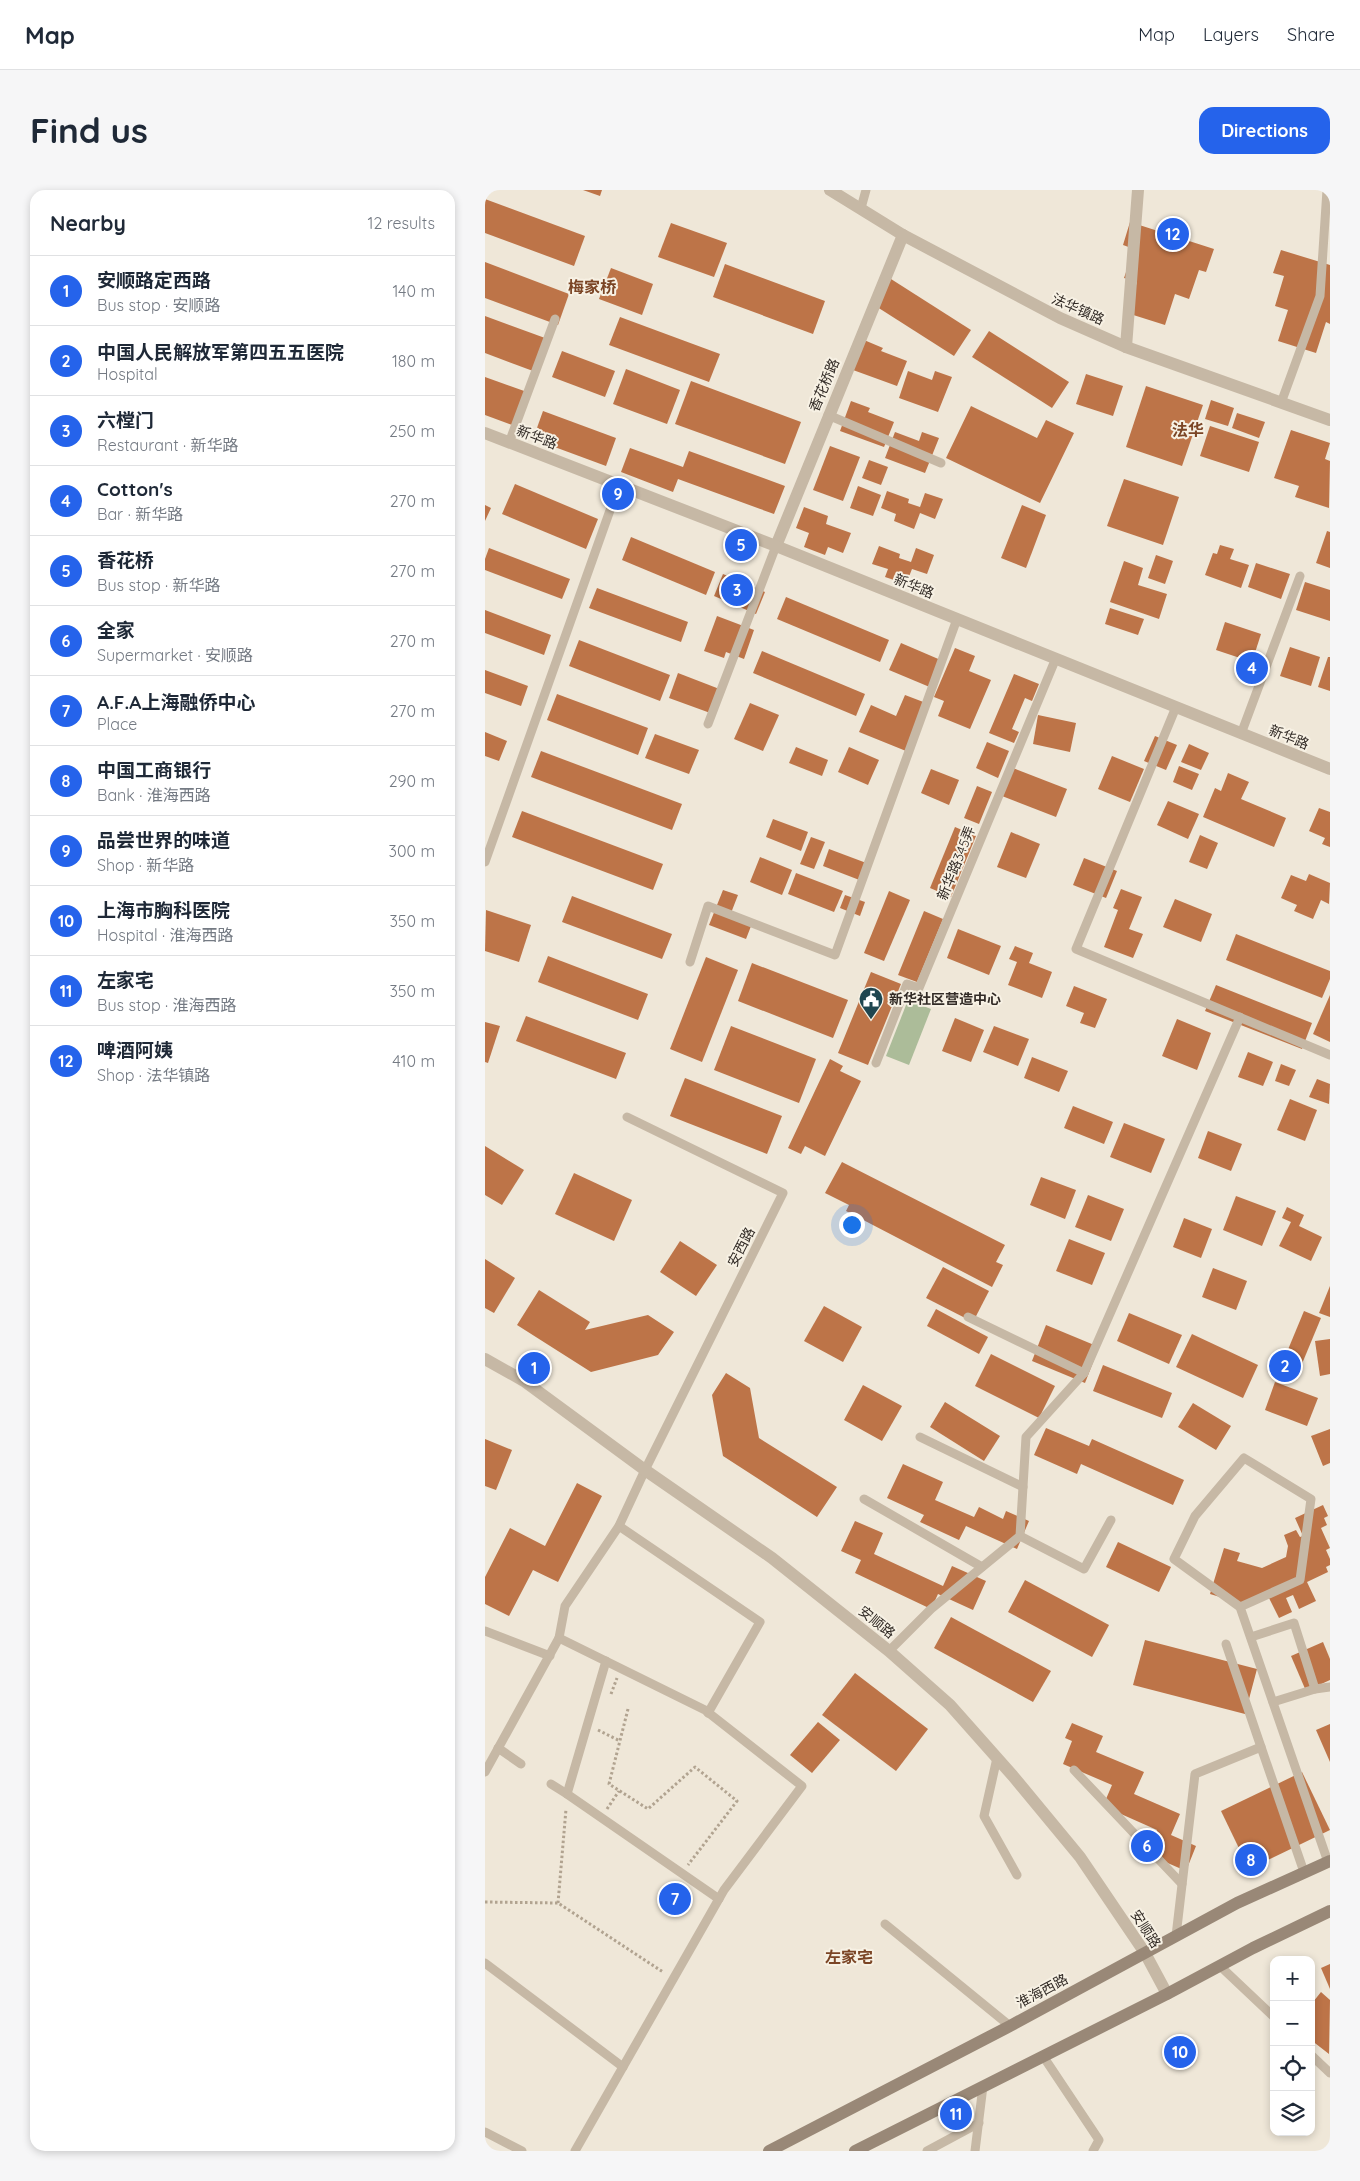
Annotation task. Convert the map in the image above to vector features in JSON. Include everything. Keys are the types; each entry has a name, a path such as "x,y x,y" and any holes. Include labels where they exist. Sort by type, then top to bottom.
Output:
{"main road":[{"name":"淮海西路","path":"769,2151 1010,2026 1237,1903 1329,1861"},
{"path":"855,2151 1330,1911"}],"street":[{"name":"法华镇路","path":"831,190 903,236 1060,318 1126,347 1330,420"},
{"path":"1126,347 1138,190"},
{"name":"香花桥路","path":"776,546 828,415 903,236"},
{"name":"新华路","path":"485,433 776,546 1330,769"},
{"name":"安顺路","path":"485,1359 524,1381 645,1470 772,1558 889,1651 950,1705 1080,1857 1145,1953 1167,1994"}],"lane":[{"path":"861,208 866,190"},
{"path":"1281,403 1320,296 1327,190"},
{"path":"509,443 555,319"},
{"path":"828,415 941,463"},
{"path":"485,862 619,485"},
{"path":"708,724 776,546"},
{"path":"1241,734 1300,576"},
{"path":"689,962 708,906 835,956 957,619"},
{"name":"新华路345弄","path":"876,1063 907,984 919,988 1056,658"},
{"path":"1176,707 1076,949 1330,1055"},
{"path":"889,1651 931,1608 1020,1536 1026,1437 1084,1373 1240,1017"},
{"name":"安西路","path":"627,1117 783,1193 645,1470"},
{"path":"968,1317 1084,1373"},
{"path":"920,1437 1023,1487"},
{"path":"1240,1606 1300,1580 1311,1499 1244,1458 1195,1516 1174,1559 1240,1606 1329,1861"},
{"path":"485,1772 559,1638 565,1606 619,1526 645,1470"},
{"path":"864,1499 982,1567"},
{"path":"1020,1536 1084,1569 1111,1520"},
{"path":"619,1526 760,1622 708,1713"},
{"path":"1251,1638 1294,1623 1315,1689"},
{"path":"485,1631 550,1656"},
{"path":"559,1638 708,1713 801,1786 719,1899 575,2151"},
{"path":"1225,1644 1304,1872"},
{"path":"567,1794 606,1661"},
{"path":"1273,1702 1315,1689 1330,1687"},
{"path":"1177,1936 1195,1774 1261,1747"},
{"path":"498,1748 521,1764"},
{"path":"997,1758 984,1816 1017,1875"},
{"path":"1074,1770 1182,1884"},
{"path":"551,1784 719,1899"},
{"path":"885,1924 1010,2026"},
{"path":"485,1963 623,2068"},
{"path":"1220,1966 1270,2013"},
{"path":"1043,2056 1099,2140 1093,2151"},
{"path":"1315,2059 1330,2073"},
{"path":"975,2151 983,2086"},
{"path":"927,2151 979,2123"},
{"path":"485,2132 522,2151"}],"path":[{"path":"628,1709 609,1784 648,1809 695,1767 737,1801 681,1873"},
{"path":"598,1730 620,1741"},
{"path":"600,1817 619,1791"},
{"path":"558,1903 567,1794"},
{"path":"485,1902 558,1903 673,1978"}],"green space":[{"path":"908,1000 931,1009 909,1065 886,1056"}],"building":[{"path":"583,190 602,190 600,196"},
{"path":"485,199 585,236 574,266 485,233"},
{"path":"1130,222 1214,249 1206,272 1199,270 1189,299 1175,294 1165,325 1127,313 1137,282 1124,278 1134,249 1123,245"},
{"path":"671,223 727,243 714,277 658,257"},
{"path":"1281,250 1330,265 1330,324 1326,322 1316,353 1278,341 1288,310 1275,306 1284,276 1273,273"},
{"path":"485,262 569,294 558,325 485,298"},
{"path":"725,264 825,301 813,334 713,297"},
{"path":"611,268 653,284 642,315 599,299"},
{"path":"891,279 971,330 954,356 874,305"},
{"path":"485,316 545,338 533,371 485,353"},
{"path":"620,317 720,354 709,382 609,345"},
{"path":"989,331 1069,382 1052,408 972,357"},
{"path":"864,340 883,348 881,351 907,361 897,386 853,370"},
{"path":"562,351 615,371 605,397 552,377"},
{"path":"626,369 680,390 667,424 613,404"},
{"path":"908,371 932,380 935,371 952,377 938,412 899,398"},
{"path":"1086,374 1123,386 1113,416 1076,404"},
{"path":"485,377 527,392 515,426 485,415"},
{"path":"691,381 801,422 785,464 675,424"},
{"path":"1146,386 1203,405 1182,466 1126,447"},
{"path":"1211,400 1234,408 1228,426 1205,419"},
{"path":"851,401 870,408 868,412 894,422 884,447 840,431"},
{"path":"971,406 1037,438 1046,420 1074,433 1040,503 946,458"},
{"path":"543,411 616,438 606,466 533,439"},
{"path":"1237,413 1265,422 1259,438 1232,428"},
{"path":"1210,426 1259,442 1249,472 1200,456"},
{"path":"1291,430 1330,443 1325,459 1330,461 1329,508 1295,497 1299,486 1274,478"},
{"path":"895,432 919,441 922,432 939,438 925,473 885,458"},
{"path":"830,446 860,457 843,501 813,490"},
{"path":"630,448 683,467 689,451 785,486 774,514 678,479 673,492 621,472"},
{"path":"869,460 888,467 881,485 862,478"},
{"path":"1124,479 1179,497 1163,545 1107,526"},
{"path":"515,484 598,519 586,549 502,514"},
{"path":"858,486 881,495 873,516 850,508"},
{"path":"887,491 909,499 908,503 920,507 925,493 943,499 935,519 920,513 914,529 894,521 896,514 881,508"},
{"path":"485,505 491,508 485,521"},
{"path":"1022,505 1046,515 1026,568 1001,558"},
{"path":"804,507 828,516 826,524 851,533 843,553 828,547 825,555 804,547 809,533 796,528"},
{"path":"1327,531 1330,532 1330,568 1316,563"},
{"path":"631,537 715,572 706,595 622,560"},
{"path":"1220,545 1234,549 1230,559 1249,565 1241,588 1205,575 1213,553 1217,554"},
{"path":"879,546 900,554 899,558 911,562 916,548 934,555 927,574 912,569 906,584 885,577 888,569 872,564"},
{"path":"489,548 570,579 562,599 485,570 485,559"},
{"path":"1156,555 1173,561 1165,584 1148,578"},
{"path":"1124,561 1143,568 1138,585 1167,594 1159,619 1110,602"},
{"path":"1256,563 1290,574 1281,599 1248,587"},
{"path":"723,574 765,592 756,614 714,596"},
{"path":"1305,582 1330,590 1330,621 1296,610"},
{"path":"597,588 688,622 681,642 589,608"},
{"path":"786,597 889,640 880,662 777,619"},
{"path":"1110,608 1144,619 1138,635 1105,624"},
{"path":"485,610 551,635 544,655 485,633"},
{"path":"717,616 754,630 744,659 726,652 724,658 704,651"},
{"path":"1225,622 1261,634 1252,662 1216,650"},
{"path":"579,640 670,675 660,701 569,666"},
{"path":"901,643 943,661 932,688 889,670"},
{"path":"1290,647 1320,657 1311,686 1280,676"},
{"path":"955,648 975,656 969,671 991,680 970,729 938,716 944,701 934,697"},
{"path":"762,651 865,694 856,716 753,673"},
{"path":"1328,657 1330,657 1330,691 1318,687"},
{"path":"485,670 528,686 521,706 485,693"},
{"path":"678,673 722,690 713,714 669,698"},
{"path":"1014,674 1039,684 1032,701 1025,698 1012,729 1019,732 1014,743 989,733"},
{"path":"557,694 648,728 638,755 547,720"},
{"path":"905,695 926,703 906,751 859,732 871,705 896,716"},
{"path":"750,703 779,715 763,751 734,739"},
{"path":"1038,715 1076,723 1070,752 1033,744"},
{"path":"485,732 507,741 499,761 485,756"},
{"path":"655,734 699,750 689,774 645,758"},
{"path":"1155,736 1177,745 1166,770 1144,761"},
{"path":"987,742 1009,751 998,778 976,768"},
{"path":"1189,744 1209,753 1201,770 1181,762"},
{"path":"796,747 828,760 822,776 789,763"},
{"path":"849,747 879,760 868,785 838,772"},
{"path":"541,751 682,804 672,830 531,777"},
{"path":"1112,756 1144,769 1130,802 1098,789"},
{"path":"1179,766 1199,774 1192,790 1173,782"},
{"path":"1013,768 1067,789 1056,817 1002,796"},
{"path":"931,769 959,780 949,805 921,793"},
{"path":"1228,773 1249,782 1241,799 1286,818 1274,847 1203,817 1215,788 1221,791"},
{"path":"977,786 992,792 979,824 964,818"},
{"path":"1168,801 1199,814 1188,839 1157,825"},
{"path":"1319,808 1330,812 1330,847 1322,844 1325,838 1309,831"},
{"path":"522,811 663,864 653,890 512,837"},
{"path":"773,819 808,832 801,851 766,837"},
{"path":"955,827 976,836 951,897 930,888"},
{"path":"1011,832 1040,844 1026,878 997,867"},
{"path":"1200,835 1218,843 1207,869 1189,862"},
{"path":"811,837 825,842 814,869 800,864"},
{"path":"829,849 869,864 862,881 823,866"},
{"path":"760,857 792,870 782,895 750,882"},
{"path":"1084,858 1117,871 1106,898 1073,885"},
{"path":"796,873 843,891 834,912 788,894"},
{"path":"1309,874 1330,883 1329,904 1321,900 1313,919 1294,911 1297,905 1281,898 1291,875 1306,881"},
{"path":"1121,889 1142,897 1129,929 1143,934 1133,958 1104,947 1118,910 1113,908"},
{"path":"723,890 738,895 731,913 753,921 746,939 709,925"},
{"path":"889,891 910,900 884,961 864,953"},
{"path":"845,895 865,902 860,916 840,908"},
{"path":"572,896 672,934 662,959 562,922"},
{"path":"1175,899 1212,914 1201,942 1163,927"},
{"path":"486,910 531,925 519,962 485,951"},
{"path":"924,911 943,919 917,982 898,975"},
{"path":"958,929 1001,946 989,975 947,958"},
{"path":"1236,934 1330,971 1330,979 1322,998 1226,960"},
{"path":"1015,946 1033,953 1029,963 1052,972 1042,998 1008,985 1017,962 1009,959"},
{"path":"548,956 648,994 638,1020 538,982"},
{"path":"706,957 738,970 702,1062 670,1049"},
{"path":"752,963 848,1000 833,1038 738,1001"},
{"path":"871,972 901,984 868,1065 838,1053"},
{"path":"1216,985 1312,1023 1302,1049 1205,1011"},
{"path":"1074,986 1107,999 1095,1028 1080,1023 1084,1013 1066,1006"},
{"path":"1330,995 1330,1042 1313,1034"},
{"path":"526,1016 626,1053 616,1079 516,1041"},
{"path":"955,1018 984,1030 971,1062 942,1051"},
{"path":"1177,1019 1211,1033 1197,1070 1162,1056"},
{"path":"485,1022 500,1026 488,1063 485,1062"},
{"path":"731,1026 816,1059 799,1103 714,1070"},
{"path":"994,1026 1029,1039 1018,1066 983,1052"},
{"path":"1248,1052 1273,1062 1263,1086 1238,1077"},
{"path":"1032,1057 1068,1071 1059,1092 1024,1078"},
{"path":"830,1059 843,1066 840,1071 861,1081 825,1156 805,1146 801,1154 788,1148"},
{"path":"1281,1064 1296,1070 1289,1086 1275,1081"},
{"path":"685,1078 782,1116 767,1154 670,1116"},
{"path":"1317,1079 1330,1084 1329,1104 1309,1097"},
{"path":"1290,1099 1317,1110 1305,1141 1277,1130"},
{"path":"1073,1106 1113,1122 1104,1144 1064,1128"},
{"path":"1124,1123 1165,1139 1151,1173 1110,1157"},
{"path":"1208,1131 1242,1144 1231,1171 1198,1158"},
{"path":"485,1146 524,1170 502,1205 485,1195"},
{"path":"842,1162 1005,1245 996,1262 1003,1265 992,1287 846,1211 849,1205 825,1193"},
{"path":"574,1173 632,1200 614,1241 555,1214"},
{"path":"1041,1177 1076,1190 1065,1219 1030,1205"},
{"path":"1088,1195 1124,1209 1111,1241 1075,1227"},
{"path":"1236,1196 1276,1211 1262,1246 1223,1230"},
{"path":"1287,1207 1304,1215 1299,1226 1322,1237 1311,1261 1279,1246 1291,1222 1282,1218"},
{"path":"1184,1218 1212,1229 1201,1258 1173,1247"},
{"path":"1069,1239 1105,1253 1092,1285 1056,1271"},
{"path":"680,1241 717,1265 696,1296 660,1272"},
{"path":"485,1259 515,1278 494,1313 485,1308"},
{"path":"943,1267 989,1291 973,1322 926,1298"},
{"path":"1213,1268 1247,1281 1236,1310 1202,1297"},
{"path":"1330,1286 1330,1317 1319,1313"},
{"path":"539,1290 590,1322 585,1330 648,1315 674,1332 658,1355 591,1372 517,1325"},
{"path":"824,1306 862,1327 843,1362 804,1341"},
{"path":"936,1309 988,1337 979,1354 927,1326"},
{"path":"1304,1311 1321,1318 1299,1371 1282,1364"},
{"path":"1129,1313 1182,1335 1169,1364 1117,1341"},
{"path":"1046,1325 1099,1347 1085,1383 1032,1361"},
{"path":"1192,1334 1258,1365 1243,1398 1176,1367"},
{"path":"1330,1339 1330,1374 1320,1376 1315,1341"},
{"path":"991,1354 1055,1386 1039,1418 975,1386"},
{"path":"1103,1365 1172,1393 1162,1418 1093,1391"},
{"path":"726,1373 750,1388 759,1438 837,1487 817,1517 723,1456 712,1395"},
{"path":"1275,1382 1318,1398 1307,1426 1265,1410"},
{"path":"863,1385 902,1406 882,1441 844,1420"},
{"path":"945,1402 1000,1436 984,1461 930,1427"},
{"path":"1193,1403 1231,1426 1216,1450 1178,1427"},
{"path":"1046,1428 1089,1446 1092,1439 1184,1480 1173,1505 1081,1464 1077,1474 1034,1455"},
{"path":"1330,1429 1330,1463 1323,1466 1311,1436"},
{"path":"485,1439 512,1450 496,1490 485,1486"},
{"path":"903,1464 943,1482 935,1500 974,1517 979,1507 1003,1519 1006,1511 1029,1521 1017,1549 966,1526 959,1540 920,1522 924,1515 887,1498"},
{"path":"577,1483 602,1496 558,1582 533,1570 509,1616 485,1604 485,1577 510,1528 545,1546"},
{"path":"1323,1505 1328,1516 1324,1518 1327,1525 1321,1528 1330,1548 1326,1550 1330,1559 1330,1565 1326,1567 1328,1572 1307,1582 1316,1601 1299,1609 1293,1595 1286,1598 1292,1612 1279,1618 1267,1594 1250,1606 1210,1594 1224,1548 1240,1553 1237,1561 1262,1568 1286,1557 1288,1546 1284,1535 1296,1530 1300,1537 1303,1536 1295,1518"},
{"path":"855,1521 883,1533 874,1554 943,1586 952,1566 986,1581 973,1610 938,1594 931,1609 855,1573 861,1560 841,1551"},
{"path":"1118,1542 1171,1567 1159,1592 1106,1567"},
{"path":"1025,1580 1109,1625 1092,1657 1008,1612"},
{"path":"951,1617 1051,1671 1033,1702 934,1648"},
{"path":"1145,1640 1257,1669 1245,1714 1133,1685"},
{"path":"1323,1642 1330,1659 1330,1680 1306,1691 1291,1656"},
{"path":"855,1673 928,1729 896,1771 822,1715"},
{"path":"818,1722 840,1740 812,1773 790,1755"},
{"path":"1072,1723 1103,1736 1096,1752 1144,1772 1134,1794 1180,1814 1171,1835 1196,1846 1186,1871 1147,1854 1157,1830 1103,1806 1112,1785 1063,1764 1072,1741 1065,1738"},
{"path":"1330,1724 1330,1762 1316,1730"},
{"path":"1302,1772 1330,1830 1249,1869 1221,1811"},
{"path":"1330,1964 1330,1989 1321,1968"},
{"path":"1321,1992 1330,2000 1329,2054 1315,2043 1315,2000"}],"place":[{"name":"啤酒阿姨","path":"1173,234"},
{"name":"品尝世界的味道","path":"618,494"},
{"name":"香花桥","path":"741,545"},
{"name":"六樘门","path":"737,590"},
{"name":"Cotton's","path":"1252,668"},
{"name":"新华社区营造中心","path":"871,1020"},
{"name":"中国人民解放军第四五五医院","path":"1285,1366"},
{"name":"安顺路定西路","path":"534,1368"},
{"name":"全家","path":"1147,1846"},
{"name":"中国工商银行","path":"1251,1860"},
{"name":"A.F.A上海融侨中心","path":"675,1899"},
{"name":"上海市胸科医院","path":"1180,2052"},
{"name":"左家宅","path":"956,2114"}],"district":[{"name":"梅家桥","path":"592,287"},
{"name":"法华","path":"1188,430"},
{"name":"左家宅","path":"849,1957"}]}
